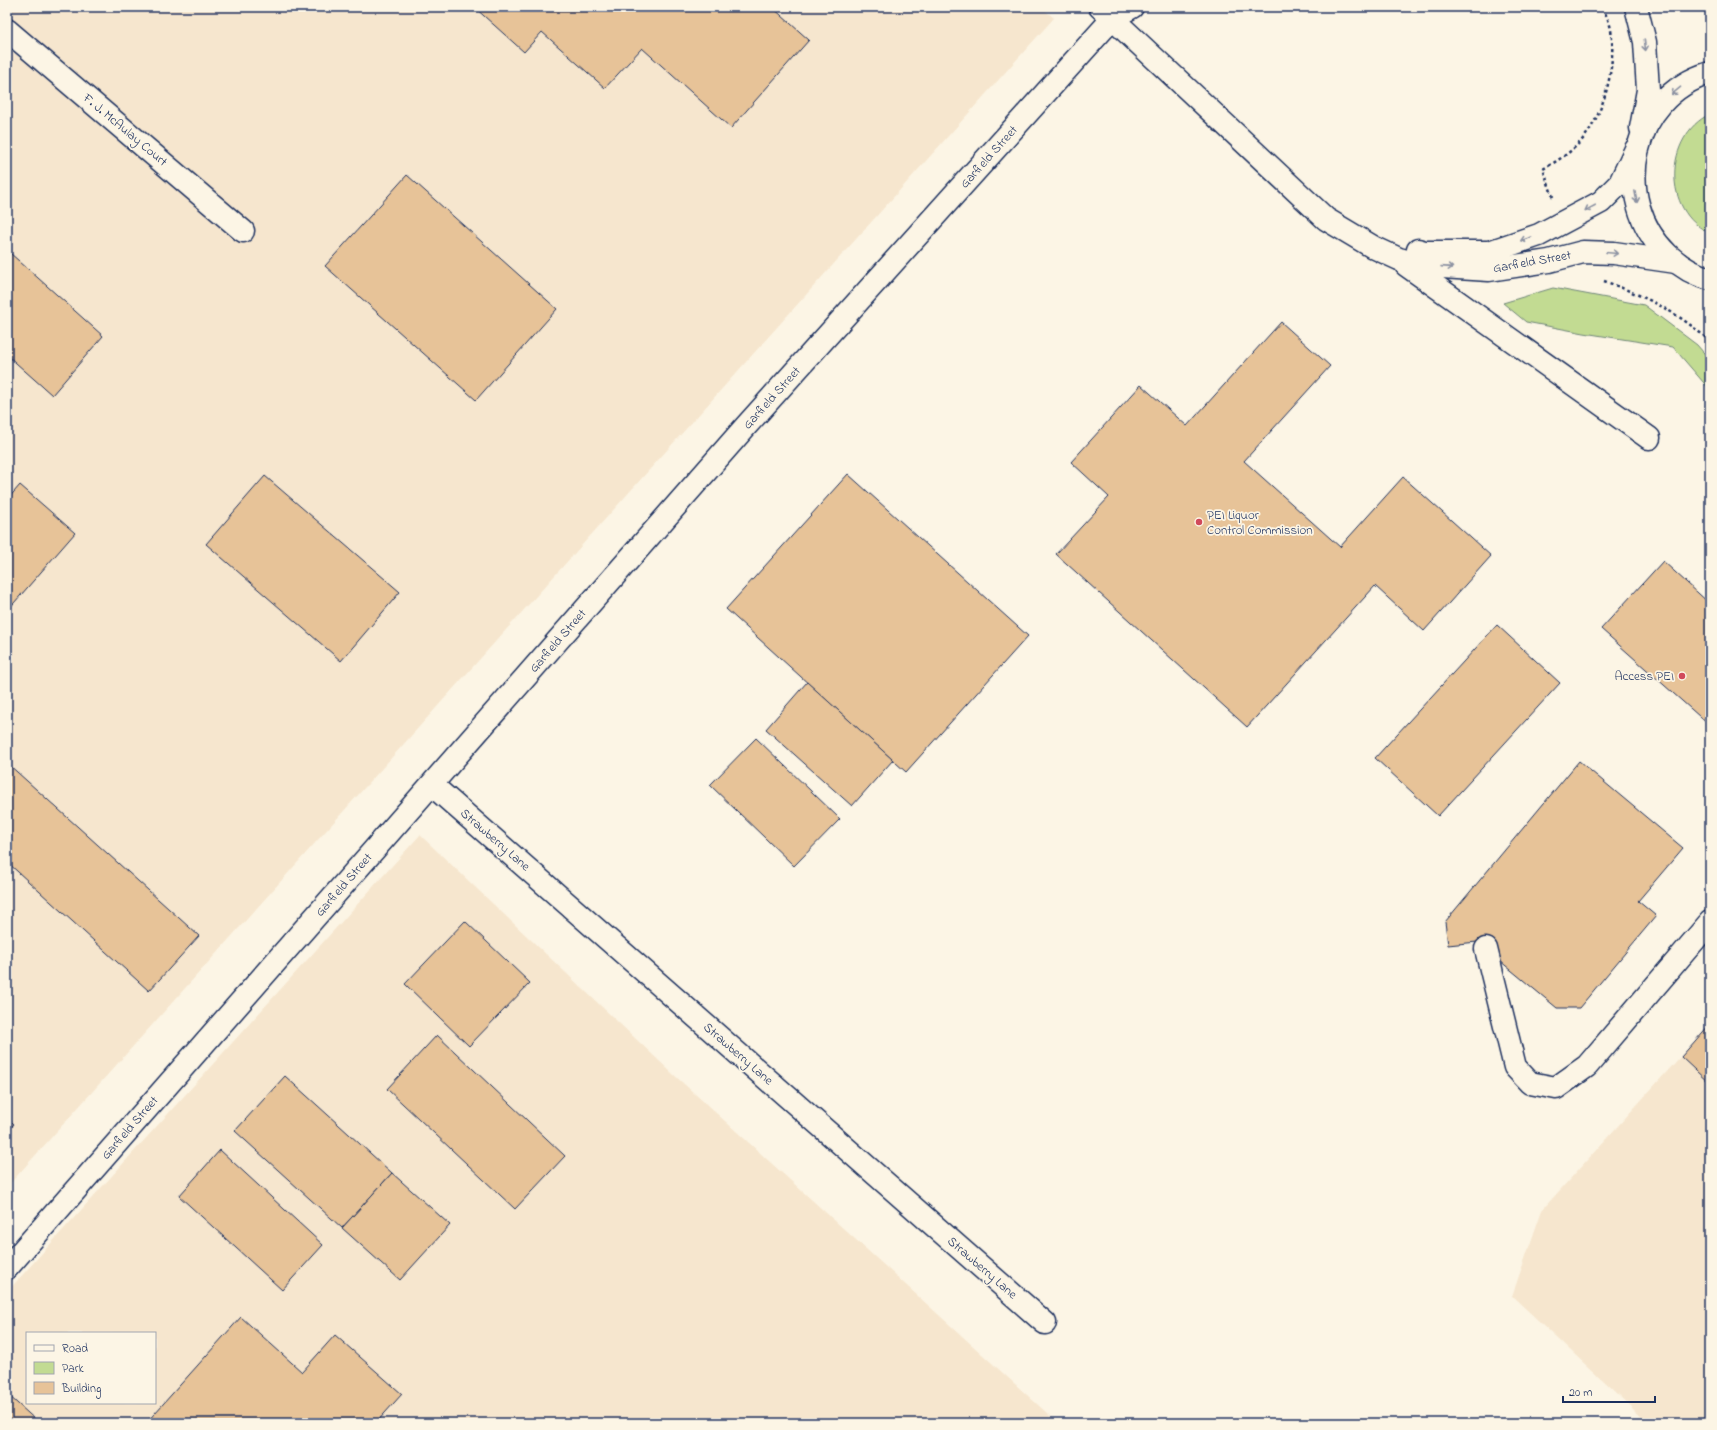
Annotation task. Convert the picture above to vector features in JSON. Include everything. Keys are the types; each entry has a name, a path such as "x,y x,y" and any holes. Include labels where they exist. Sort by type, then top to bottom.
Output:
{"main road":[{"name":"Garfield Street","path":"7,1268 746,426 1106,13 1132,7"},
{"path":"1636,7 1645,42 1648,90 1634,166 1634,188 1639,209 1648,229 1660,247 1710,293"},
{"name":"Garfield Street","path":"1106,13 1326,219 1373,247 1399,259 1426,266 1489,270 1549,261 1583,252 1614,253 1676,262"},
{"name":"F. J. McAulay Court","path":"7,30 243,231"},
{"path":"1638,145 1648,123 1662,103 1680,87 1710,73"},
{"name":"Garfield Street","path":"1292,187 1377,236 1418,250 1425,252 1489,252 1539,235 1601,202 1620,183 1638,145"},
{"path":"1399,259 1649,438"},
{"path":"1676,262 1700,276 1710,279"},
{"name":"Strawberry Lane","path":"432,784 1045,1324"},
{"path":"1486,949 1515,1067 1530,1082 1556,1088 1586,1066 1710,922"}],"path":[{"path":"1543,169 1564,157 1586,135 1600,111 1612,66 1611,29 1603,7"},
{"path":"1601,281 1628,290 1671,311 1710,342"}],"shaded area":[{"path":"7,7 1041,7 1054,18 7,1187"},
{"path":"420,835 673,1074 1058,1423 7,1423 7,1292"},
{"path":"1710,1024 1710,1423 1648,1423 1512,1296 1542,1210"}],"green space":[{"path":"1710,114 1710,233 1694,223 1683,209 1677,192 1675,174 1677,156 1684,139 1695,125"},
{"path":"1553,288 1644,305 1697,345 1710,360 1710,390 1673,347 1526,322 1503,303"}],"building":[{"path":"474,7 772,7 809,40 731,128 642,48 605,88 542,32 524,52"},
{"path":"407,175 557,309 476,400 325,266"},
{"path":"10,253 103,336 52,395 7,355 7,256"},
{"name":"PEI Liquor Control Commission","path":"1281,322 1330,366 1244,461 1340,547 1403,477 1491,556 1424,631 1375,586 1247,727 1056,554 1109,497 1071,462 1141,385 1187,426"},
{"path":"848,474 1028,636 906,772 726,609"},
{"path":"265,476 400,592 341,661 206,544"},
{"path":"20,485 75,533 7,611 7,500"},
{"name":"Access PEI","path":"1663,561 1710,604 1709,725 1601,629"},
{"path":"1497,625 1560,683 1438,816 1375,758"},
{"path":"807,682 893,760 852,806 766,729"},
{"path":"756,738 840,819 794,866 710,785"},
{"path":"1579,761 1683,848 1638,901 1656,916 1579,1008 1557,1008 1477,942 1448,945 1445,922"},
{"path":"7,763 199,936 149,991 7,862"},
{"path":"465,921 530,983 469,1046 405,984"},
{"path":"1710,1024 1710,1084 1681,1057"},
{"path":"437,1035 565,1156 515,1209 387,1089"},
{"path":"285,1076 392,1173 342,1228 235,1131"},
{"path":"7,1117 14,1124 7,1132"},
{"path":"220,1150 323,1245 282,1290 179,1196"},
{"path":"392,1173 450,1225 400,1280 342,1228"},
{"path":"241,1317 302,1372 335,1335 402,1394 376,1423 146,1423"},
{"path":"7,1394 39,1423 7,1423"}],"place":[{"name":"PEI Liquor Control Commission","path":"1199,522"},
{"name":"Access PEI","path":"1682,676"}]}
